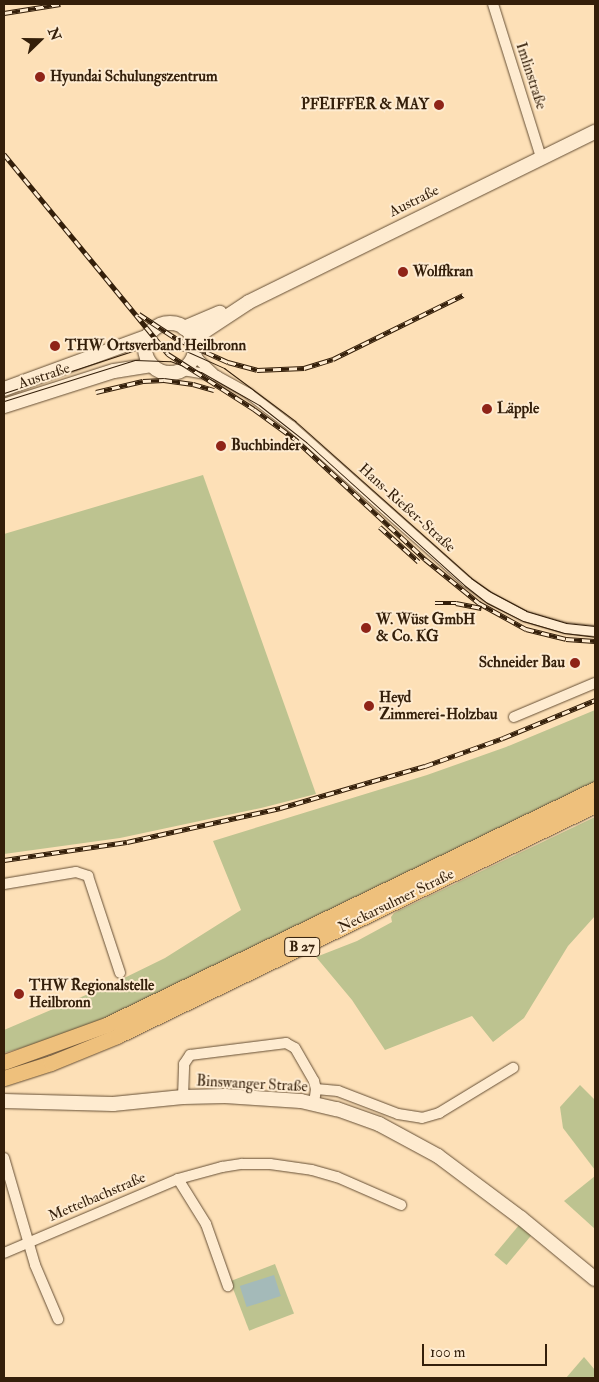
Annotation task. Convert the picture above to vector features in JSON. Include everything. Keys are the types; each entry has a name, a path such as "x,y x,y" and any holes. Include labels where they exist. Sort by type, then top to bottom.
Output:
{"main road":[{"name":"Austraße","path":"4,389 149,336 158,327 166,324 175,324 184,328 249,302 595,132"},
{"name":"Austraße","path":"4,406 114,371 152,365 168,373 183,370 192,361 195,347 202,333 249,302"},
{"path":"184,328 195,347"},
{"path":"149,336 145,347 152,365"},
{"name":"Neckarsulmer Straße","path":"4,1062 106,1025 595,789"},
{"name":"Neckarsulmer Straße","path":"4,1078 51,1063 117,1036 595,805"},
{"name":"Binswanger Straße","path":"4,1101 113,1104 183,1097 259,1097 314,1103 379,1124 438,1156 521,1218 595,1279"}],"street":[{"name":"Imlinstraße","path":"493,4 541,157"},
{"name":"Hans-Rießer-Straße","path":"195,347 199,360 215,375"},
{"name":"Hans-Rießer-Straße","path":"183,370 215,375 235,384 291,426 467,582 488,597 524,616 565,628 595,631"},
{"path":"514,717 595,683"},
{"path":"4,884 76,872 88,876 120,974"},
{"path":"183,1097 184,1064 190,1055 286,1043 295,1048 316,1088 314,1103"},
{"name":"Binswanger Straße","path":"316,1088 338,1091 398,1114 422,1118 439,1113 513,1068"},
{"path":"4,1158 28,1243 41,1282 58,1320"},
{"name":"Mettelbachstraße","path":"4,1253 178,1179 222,1167 242,1164 294,1166 337,1177 401,1205"},
{"path":"178,1179 206,1224 228,1286"}],"green space":[{"path":"203,475 316,794 261,808 120,838 4,854 4,534"},
{"path":"595,710 595,782 91,1025 4,1053 4,1030 114,983 165,958 241,910 213,841 427,775 506,747"},
{"path":"595,817 595,916 568,946 524,1018 493,1042 472,1016 385,1050 352,1000 316,957 357,941 392,922 391,917 394,913"},
{"path":"580,1085 595,1100 595,1170 563,1128 560,1107"},
{"path":"595,1176 595,1229 564,1201"},
{"path":"520,1224 532,1234 507,1265 494,1255"},
{"path":"275,1264 294,1313 249,1331 230,1281"},
{"path":"584,1357 595,1370 595,1378 566,1378"}],"shaded area":[{"path":"274,1275 281,1296 247,1307 240,1286"}],"tram line":[{"path":"4,393 145,347 160,346 186,351 224,368 295,421 471,578 491,592 526,611 566,623 595,626"},
{"path":"4,401 135,360 170,361 201,372 259,405 306,442 464,585 487,603 523,621 564,633 595,637"}],"railway":[{"path":"4,13 60,4"},
{"path":"4,154 168,354 254,409 295,439 425,559 479,603 526,629 566,639 595,641"},
{"path":"139,314 177,339 228,362 257,370 304,368 333,359 463,295"},
{"path":"96,392 143,381 164,380 193,384 214,390"},
{"path":"380,527 419,562"},
{"path":"435,603 456,603 482,608"},
{"path":"4,860 127,842 280,808 425,766 503,738 595,700"}],"place":[{"name":"Hyundai Schulungszentrum","path":"40,77"},
{"name":"PFEIFFER & MAY","path":"439,105"},
{"name":"Wolffkran","path":"403,272"},
{"name":"THW Ortsverband Heilbronn","path":"55,346"},
{"name":"Läpple","path":"487,409"},
{"name":"Buchbinder","path":"221,446"},
{"name":"W. Wüst GmbH & Co. KG","path":"366,628"},
{"name":"Schneider Bau","path":"575,663"},
{"name":"Heyd Zimmerei-Holzbau","path":"369,706"},
{"name":"THW Regionalstelle Heilbronn","path":"19,994"}]}
